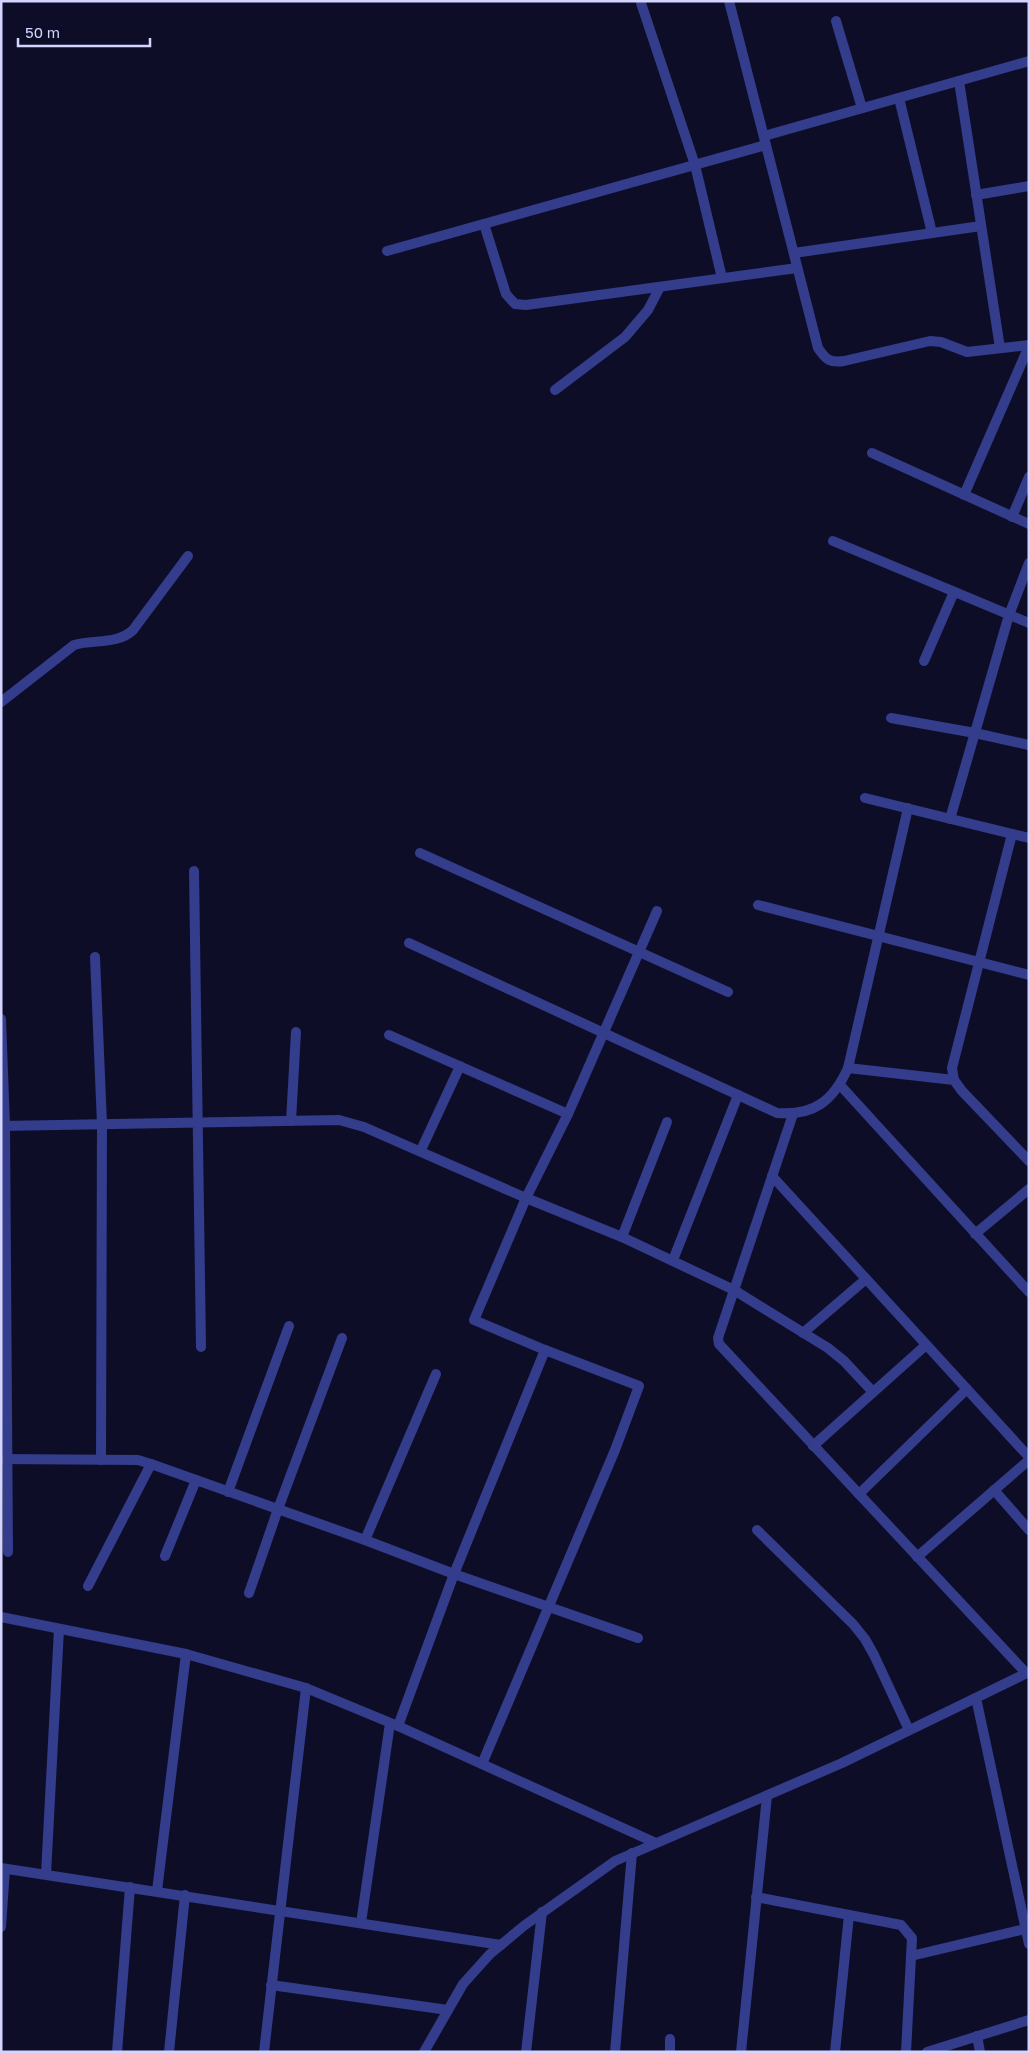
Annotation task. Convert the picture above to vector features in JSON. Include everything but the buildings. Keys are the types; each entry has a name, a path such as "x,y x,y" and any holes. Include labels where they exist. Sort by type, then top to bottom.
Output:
{"street":[{"path":"730,1 818,348 826,359 833,362 844,361 930,341 941,342 967,352 1029,345 964,495"},
{"path":"641,3 695,165 722,278"},
{"path":"836,21 862,108"},
{"path":"387,251 695,165 862,108 1029,61"},
{"path":"959,81 1000,348"},
{"path":"899,98 932,233"},
{"path":"976,196 1029,186"},
{"path":"484,224 506,294 515,304 526,305 797,268"},
{"path":"794,253 981,226"},
{"path":"555,390 625,338 648,310 660,287"},
{"path":"872,453 1029,524"},
{"path":"1012,517 1029,477"},
{"path":"833,541 1029,623"},
{"path":"1,702 74,645 87,641 118,640 126,637 188,556"},
{"path":"950,819 1009,615 1029,563"},
{"path":"924,661 954,592"},
{"path":"891,718 1029,745"},
{"path":"865,798 1029,838"},
{"path":"409,943 777,1112 793,1114 810,1110 828,1100 840,1085 848,1068 908,808"},
{"path":"1012,834 952,1068 954,1080 962,1091 1029,1161"},
{"path":"420,853 728,992"},
{"path":"194,871 201,1347"},
{"path":"758,905 979,964 1029,975"},
{"path":"482,1764 615,1450 640,1386 545,1350 474,1320 526,1198 568,1114 656,911"},
{"path":"95,957 102,1124 101,1460"},
{"path":"1,1019 4,1459 8,1552"},
{"path":"291,1120 296,1032"},
{"path":"389,1035 568,1114"},
{"path":"421,1150 460,1066"},
{"path":"848,1068 954,1080"},
{"path":"840,1085 1029,1292"},
{"path":"674,1260 738,1095"},
{"path":"424,2052 463,1984 490,1954 542,1912 615,1861 842,1763 1027,1673 719,1344 718,1338 793,1114"},
{"path":"3,1126 340,1120 364,1127 421,1150 526,1198 622,1237 734,1290 828,1348 844,1361 873,1392"},
{"path":"622,1237 667,1122"},
{"path":"772,1176 1029,1459 918,1557"},
{"path":"976,1234 1029,1189"},
{"path":"803,1333 866,1279"},
{"path":"228,1492 289,1326"},
{"path":"249,1593 278,1509 342,1338"},
{"path":"813,1446 926,1345"},
{"path":"361,1923 394,1724 545,1350"},
{"path":"365,1540 436,1374"},
{"path":"859,1494 966,1389"},
{"path":"4,1459 138,1460 638,1638"},
{"path":"88,1586 151,1464"},
{"path":"165,1556 196,1480"},
{"path":"994,1490 1029,1530"},
{"path":"757,1530 853,1624 865,1640 909,1730"},
{"path":"1,1617 186,1654 306,1688 394,1724 656,1843"},
{"path":"46,1874 59,1629"},
{"path":"156,1891 186,1654"},
{"path":"264,2052 306,1688"},
{"path":"976,1698 1029,1944"},
{"path":"741,2052 767,1796"},
{"path":"615,2052 632,1853"},
{"path":"1,1927 3,1868 501,1945"},
{"path":"116,2052 130,1887"},
{"path":"169,2052 185,1895"},
{"path":"756,1897 901,1924 912,1938 906,2052"},
{"path":"526,2052 542,1912"},
{"path":"835,2052 848,1914"},
{"path":"911,1956 1027,1929"},
{"path":"271,1985 448,2010"},
{"path":"927,2052 1029,2020"},
{"path":"977,2036 980,2052"},
{"path":"670,2039 670,2052"}]}
